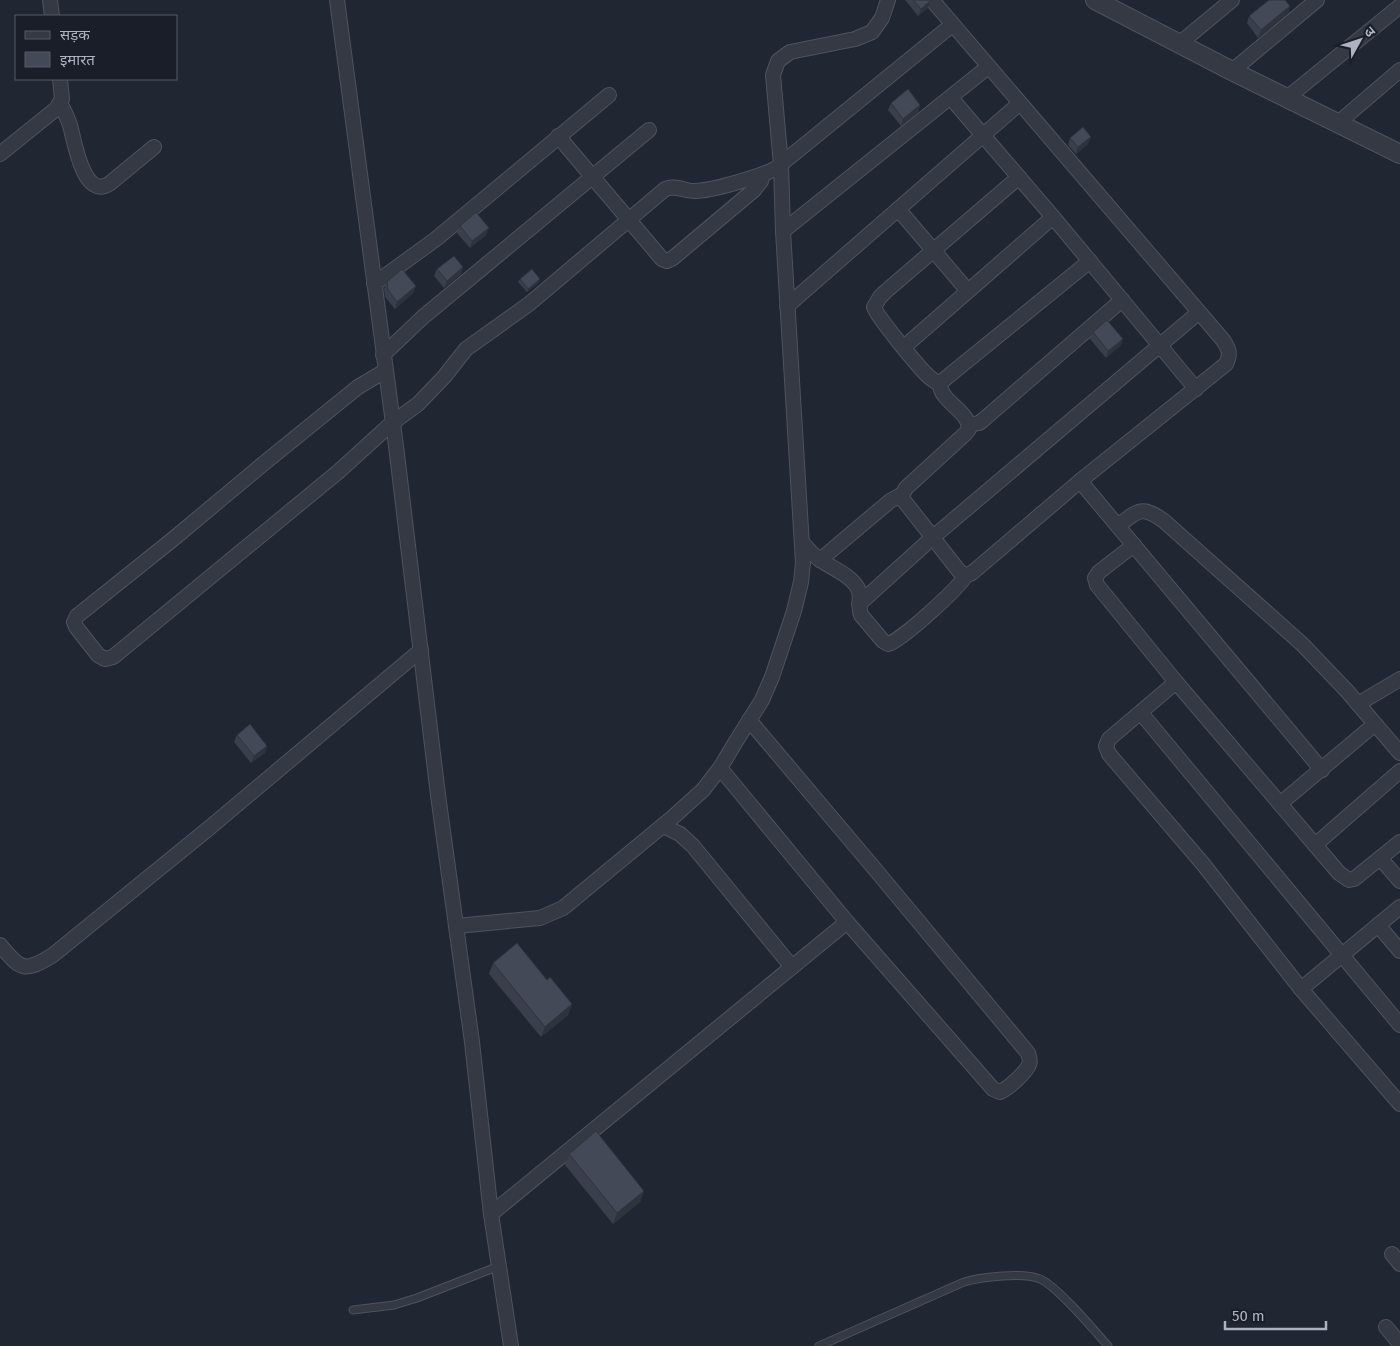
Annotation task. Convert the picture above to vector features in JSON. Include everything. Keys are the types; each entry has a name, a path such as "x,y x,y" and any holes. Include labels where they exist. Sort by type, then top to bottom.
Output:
{"street":[{"path":"50,0 52,15"},
{"path":"337,0 422,650 438,795 458,926 491,1214 511,1346"},
{"path":"458,926 529,919 550,915 563,908 663,826 703,790 720,768 762,700 772,677 794,611 801,582 803,562 787,306 781,165 772,75 778,61 790,52 866,36 878,26 888,0"},
{"path":"802,542 820,560 847,578 855,586 859,592 859,610 864,620 883,641 891,644 956,587 966,575 973,572 1080,482 1196,389 1226,364 1230,357 1228,347 988,68 932,0"},
{"path":"1095,0 1232,72 1338,122 1397,147"},
{"path":"1179,44 1232,0"},
{"path":"1232,72 1317,0"},
{"path":"1287,98 1400,6"},
{"path":"385,371 358,387 78,616 74,622 76,627 102,658 109,659 112,657 338,472 392,422 429,394 466,350 529,304 667,188 700,191 763,174 781,165 952,25"},
{"path":"783,231 988,68"},
{"path":"1338,122 1400,70"},
{"path":"0,154 51,114 60,104 62,93 60,80"},
{"path":"374,284 436,239 609,95"},
{"path":"951,98 1020,177 1196,389"},
{"path":"787,306 1020,103"},
{"path":"60,104 69,122 79,164 88,178 99,186 105,187 154,147"},
{"path":"383,355 423,318 649,130"},
{"path":"558,136 662,258 667,261 754,190 761,181 763,174"},
{"path":"820,560 890,501 901,495 906,488 966,433 969,425 968,421 942,392 940,384 926,374 874,307 885,292 1020,177"},
{"path":"898,209 968,291"},
{"path":"904,347 1053,217"},
{"path":"940,384 1090,261"},
{"path":"969,425 983,420 1122,300"},
{"path":"860,604 932,538 1198,313"},
{"path":"1080,482 1322,770"},
{"path":"901,495 903,502 932,538 959,571 966,575"},
{"path":"1118,526 1131,515 1145,511 1152,512 1164,521 1302,644 1358,704 1400,754"},
{"path":"1134,545 1099,572 1095,578 1097,585 1176,682 1339,873 1348,880 1361,874 1400,842"},
{"path":"0,945 12,959 22,966 32,967 54,955 422,650"},
{"path":"1358,704 1400,679"},
{"path":"1176,682 1109,740 1106,746 1109,754 1202,864 1301,989 1400,1104"},
{"path":"1141,713 1400,1025"},
{"path":"720,768 847,922 996,1092 1004,1091 1010,1086 1030,1064 1030,1059 1024,1048 749,720"},
{"path":"1281,803 1375,724"},
{"path":"1315,845 1400,771"},
{"path":"663,826 680,834 690,842 792,967"},
{"path":"1380,858 1400,881"},
{"path":"1301,989 1400,907"},
{"path":"491,1214 847,922"},
{"path":"1378,925 1400,951"},
{"path":"1386,1327 1400,1344"}],"lane":[{"path":"353,1310 394,1305 499,1266"},
{"path":"819,1346 964,1282 977,1278 1029,1276 1038,1278 1051,1285 1108,1346"}],"building":[{"path":"913,0 929,0 930,1 921,9"},
{"path":"1269,0 1285,0 1290,6 1261,30 1249,16"},
{"path":"908,89 920,105 903,119 891,103"},
{"path":"1083,127 1091,137 1078,147 1070,138"},
{"path":"476,212 489,228 472,241 460,226"},
{"path":"454,256 463,267 447,281 437,269"},
{"path":"402,269 416,286 397,302 388,290 387,282"},
{"path":"532,269 540,279 528,289 520,279"},
{"path":"1107,320 1123,339 1108,351 1093,332"},
{"path":"250,724 267,746 254,756 237,735"},
{"path":"517,943 547,980 550,977 572,1004 545,1027 493,963"},
{"path":"596,1131 644,1191 617,1213 569,1154"}]}
